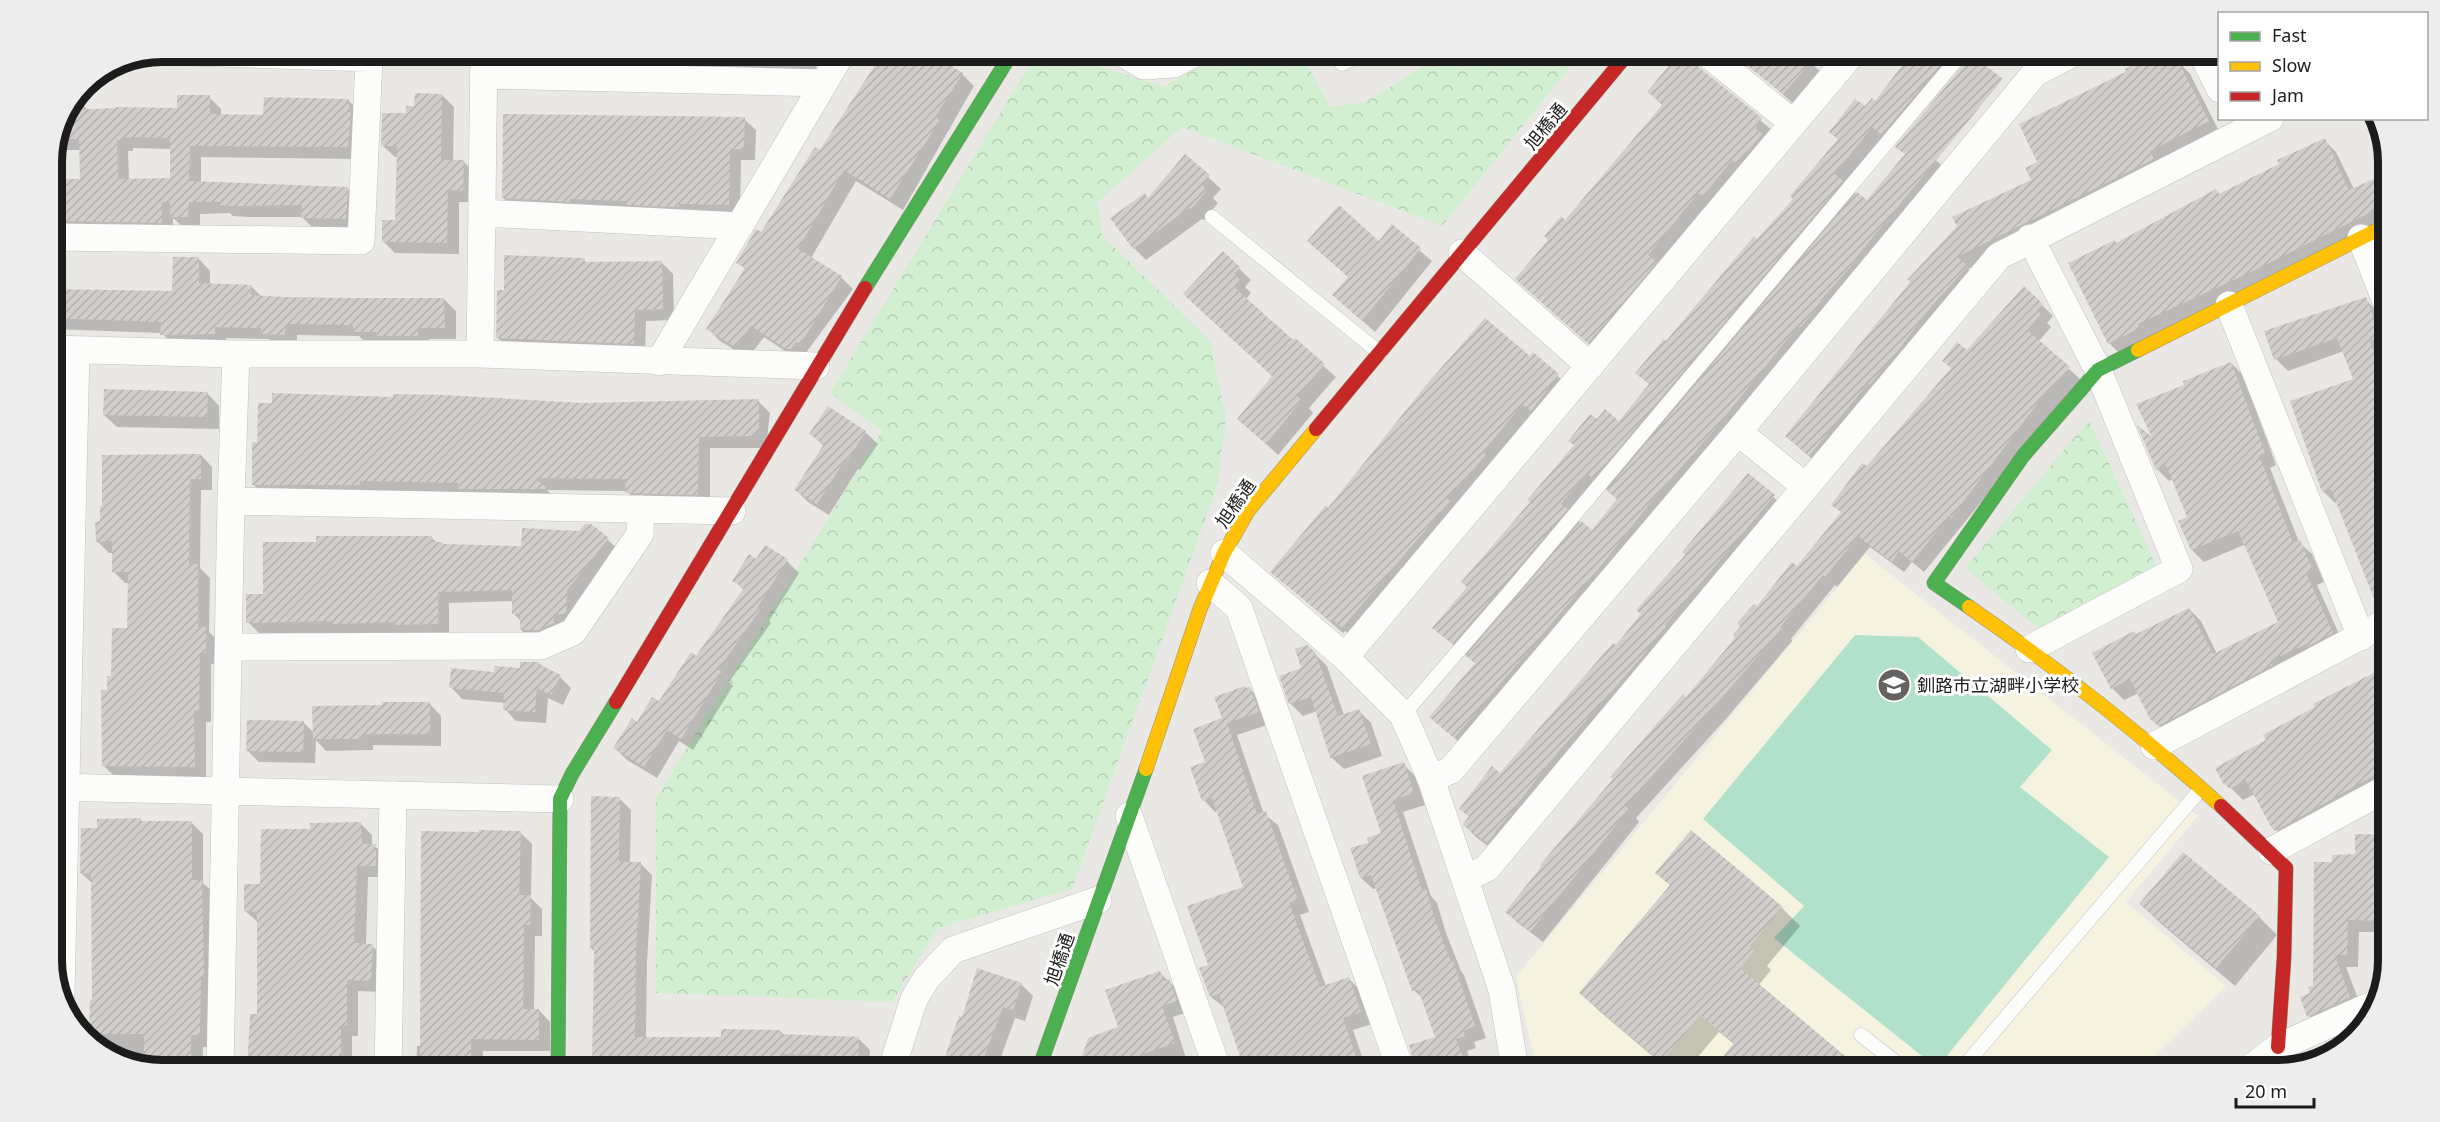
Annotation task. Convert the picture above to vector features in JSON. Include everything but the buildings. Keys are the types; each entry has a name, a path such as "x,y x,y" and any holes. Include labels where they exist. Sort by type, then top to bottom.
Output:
{"street":[{"path":"62,237 361,242 369,62"},
{"path":"659,362 836,62"},
{"path":"558,1060 560,799 572,774 732,511 816,366 1006,62"},
{"path":"1137,62 1144,66 1178,62"},
{"name":"旭橋通","path":"1042,1060 1210,583 1248,511 1621,62"},
{"path":"1718,62 1794,123"},
{"path":"1345,657 1845,62"},
{"path":"1431,779 1452,770 1738,432 2034,73 2056,62"},
{"path":"2206,62 2218,85"},
{"path":"480,354 483,63 824,83"},
{"path":"1465,879 1487,868 1999,255 2238,126 2262,120"},
{"path":"482,213 740,226"},
{"path":"2265,1060 2284,958 2286,868 2271,851 2154,746 2029,649 1934,583 2023,456 2098,370 2378,230"},
{"path":"2029,649 2179,569 2098,370 2030,238"},
{"path":"2361,238 2378,281"},
{"path":"1462,253 1590,366"},
{"path":"2229,305 2361,637"},
{"path":"62,525 64,350 236,354 480,354 816,366"},
{"path":"220,1060 236,354"},
{"path":"1738,432 1806,487"},
{"path":"231,501 732,511"},
{"path":"229,647 541,646 573,632 640,534 641,509"},
{"path":"1224,553 1345,657 1403,715 1431,779 1502,990 1512,1060"},
{"path":"1210,583 1239,608 1397,1060"},
{"path":"2154,746 2378,627"},
{"path":"62,787 560,799"},
{"path":"2271,851 2378,793"},
{"path":"388,1060 393,795"},
{"path":"1129,816 1214,1060"},
{"path":"895,1060 914,999 927,979 953,950 1098,900"},
{"path":"2267,1060 2366,1009"}],"lane":[{"path":"1403,715 1518,582 1955,62"},
{"path":"1212,217 1380,353"},
{"path":"1969,1060 2201,789"},
{"path":"1861,1035 1893,1060"}],"shaded area":[{"name":"釧路市立湖畔小学校","path":"1865,554 2198,816 2126,902 2226,986 2150,1060 1535,1060 1516,977"}],"green space":[{"path":"1031,62 1084,62 1164,86 1209,62 1306,62 1330,107 1366,102 1430,62 1574,62 1442,226 1182,127 1097,203 1102,235 1210,341 1226,417 1217,487 1072,889 938,928 892,1002 656,993 656,798 882,431 830,393"},
{"path":"2089,420 2156,565 2039,629 1965,568"},
{"path":"1855,635 1918,637 2052,750 2020,787 2109,857 1944,1060 1927,1060 1774,938 1804,906 1703,819"}],"traffic: fast":[{"path":"865,288 1006,62"},
{"path":"1969,607 1934,583 2023,456 2098,370 2138,350"},
{"path":"558,1060 560,799 572,774 616,702"},
{"path":"1042,1060 1146,769"}],"traffic: slow":[{"path":"2138,350 2378,230"},
{"path":"1146,769 1200,609 1224,553 1248,511 1316,429"},
{"path":"1969,607 2098,702 2221,806"}],"traffic: jam":[{"path":"1316,429 1621,62"},
{"path":"616,702 865,288"},
{"path":"2221,806 2286,868 2284,958 2278,1047"}],"place":[{"name":"釧路市立湖畔小学校","path":"1894,685"}]}
